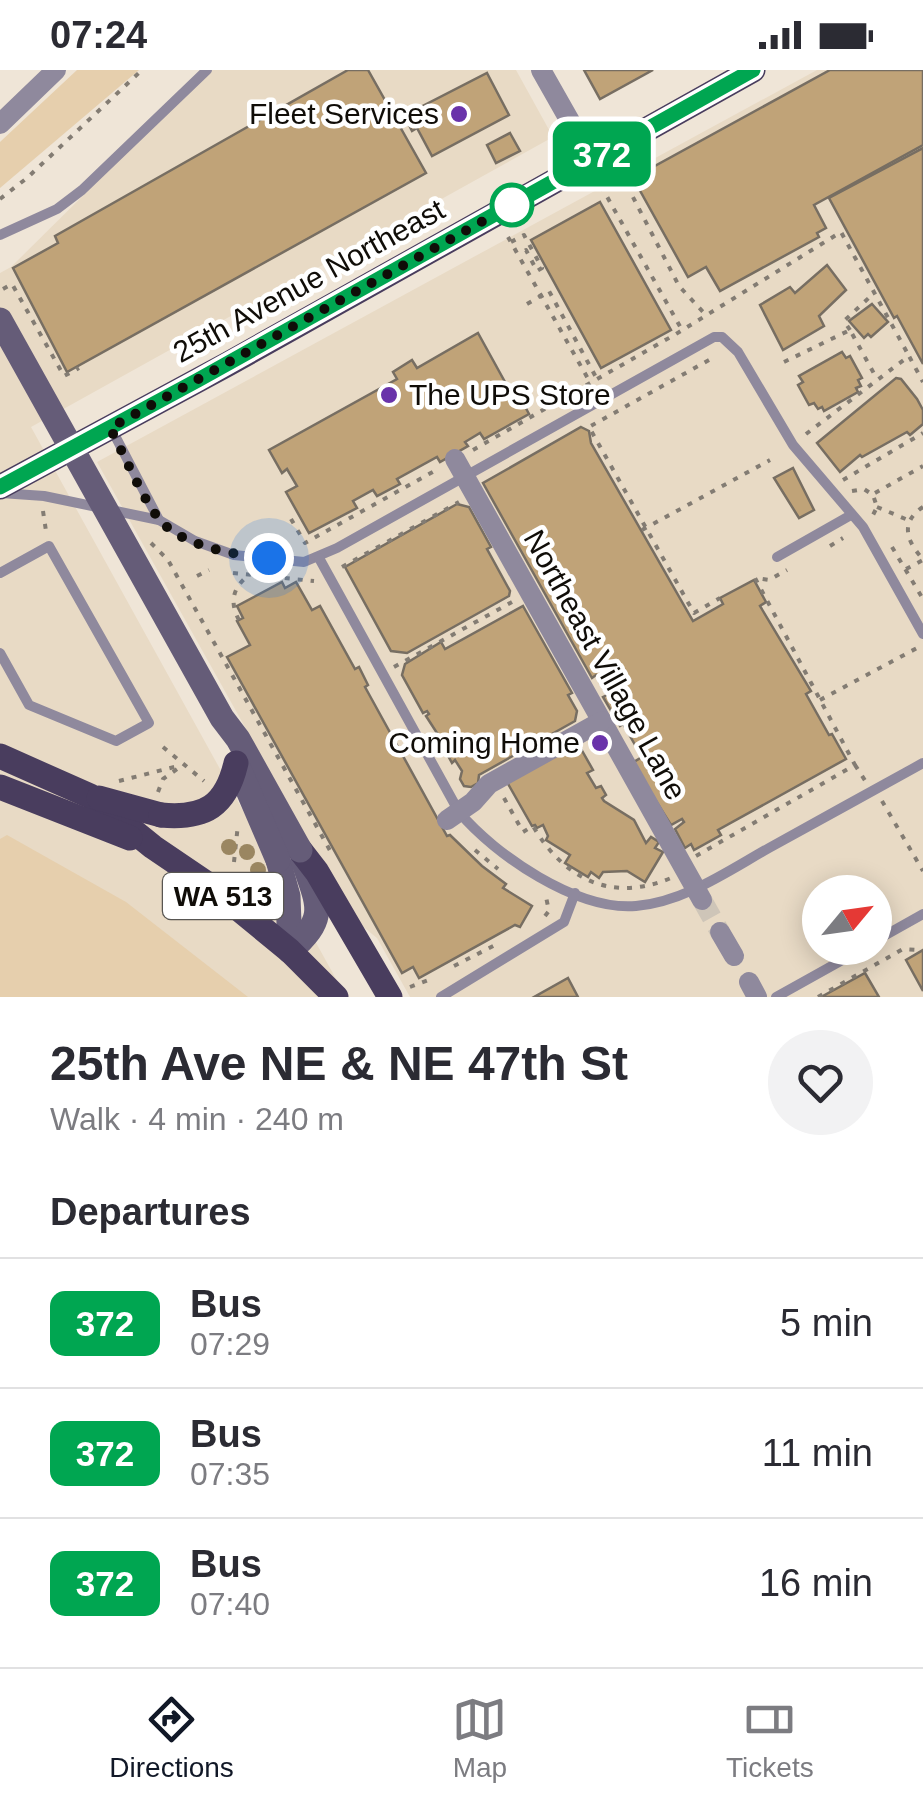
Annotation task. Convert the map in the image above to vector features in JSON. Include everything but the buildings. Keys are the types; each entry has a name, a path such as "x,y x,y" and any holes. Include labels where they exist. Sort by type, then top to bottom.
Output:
{"main road":[{"name":"25th Avenue Northeast","path":"0,490 752,70"},
{"path":"0,320 222,718 238,739 289,855 290,951"},
{"path":"222,718 236,763 289,855 317,872 401,992"},
{"name":"WA 513","path":"2,755 100,790 153,846 212,887 290,951 336,997"},
{"path":"100,790 194,815 212,808 231,784 236,763"},
{"name":"WA 513","path":"2,788 153,846"}],"street":[{"path":"0,124 56,70"},
{"path":"541,70 592,160"},
{"name":"Northeast Village Lane","path":"464,476 695,886"},
{"path":"453,816 495,781 602,721"},
{"path":"720,932 734,956"}],"lane":[{"path":"0,235 57,209 82,190 208,70"},
{"path":"0,490 159,520 182,535 221,551 304,562 319,558 708,340 722,336 738,352 793,445 864,527 923,634"},
{"path":"110,428 159,520"},
{"path":"777,557 850,515"},
{"path":"0,573 49,546 149,724 116,741 29,705 0,653"},
{"path":"319,558 453,816 498,852 575,893 604,903 638,906 666,900 923,762"},
{"path":"441,997 564,922 575,893"},
{"path":"892,931 923,914"},
{"path":"776,997 833,965"}],"path":[{"path":"0,199 142,70"},
{"path":"621,174 679,286 706,314"},
{"path":"601,186 682,330"},
{"path":"342,571 342,565 591,384 841,232 923,382"},
{"path":"518,254 526,250 537,271 542,268 524,235 510,239 518,254 591,384"},
{"path":"3,289 12,284 64,376 79,368"},
{"path":"527,304 549,292 598,380"},
{"path":"874,293 844,321 878,381"},
{"path":"690,326 693,333"},
{"path":"784,362 850,330"},
{"path":"806,434 909,356"},
{"path":"708,360 588,428 694,613 720,598"},
{"path":"923,433 842,479 852,491 864,489 873,494 876,507 872,516 923,599"},
{"path":"644,530 770,460"},
{"path":"873,494 923,466"},
{"path":"291,519 305,543 464,476"},
{"path":"876,507 908,520"},
{"path":"908,520 923,507"},
{"path":"42,508 49,546"},
{"path":"864,527 876,520"},
{"path":"906,569 923,559 909,542 908,520"},
{"path":"828,546 843,538"},
{"path":"799,563 769,580 754,578 866,782"},
{"path":"198,576 210,570"},
{"path":"233,574 314,581 317,586"},
{"path":"238,620 233,600 238,583 249,575"},
{"path":"394,667 529,592"},
{"path":"820,700 923,645"},
{"path":"164,746 184,764"},
{"path":"100,790 184,764"},
{"path":"158,806 163,779 184,764"},
{"path":"495,781 523,832 533,826 562,867 584,879 606,886 635,888 695,886 698,854 855,765"},
{"path":"881,800 923,871"},
{"path":"234,862 239,810"},
{"path":"541,920 549,912 549,892"},
{"path":"454,966 507,939"},
{"path":"818,997 903,949 919,950"},
{"path":"864,965 867,970"},
{"path":"401,992 434,978"}],"shaded area":[{"path":"77,70 139,70 0,188 0,142"},
{"path":"210,70 516,70 553,137 31,427 346,997 0,997 0,273 11,267"},
{"path":"817,70 923,70 923,997 410,997 377,938 351,917 97,462"},
{"path":"7,835 126,902 248,997 0,997 0,839"}],"tunnel":[{"path":"702,900 720,932"}],"bus line":[{"name":"372","path":"0,487 753,70"}],"place":[{"name":"Fleet Services","path":"459,114"},
{"name":"The UPS Store","path":"389,395"},
{"name":"Coming Home","path":"600,743"}],"route":[{"path":"269,558 208,547 159,520 110,428 512,205"}]}
